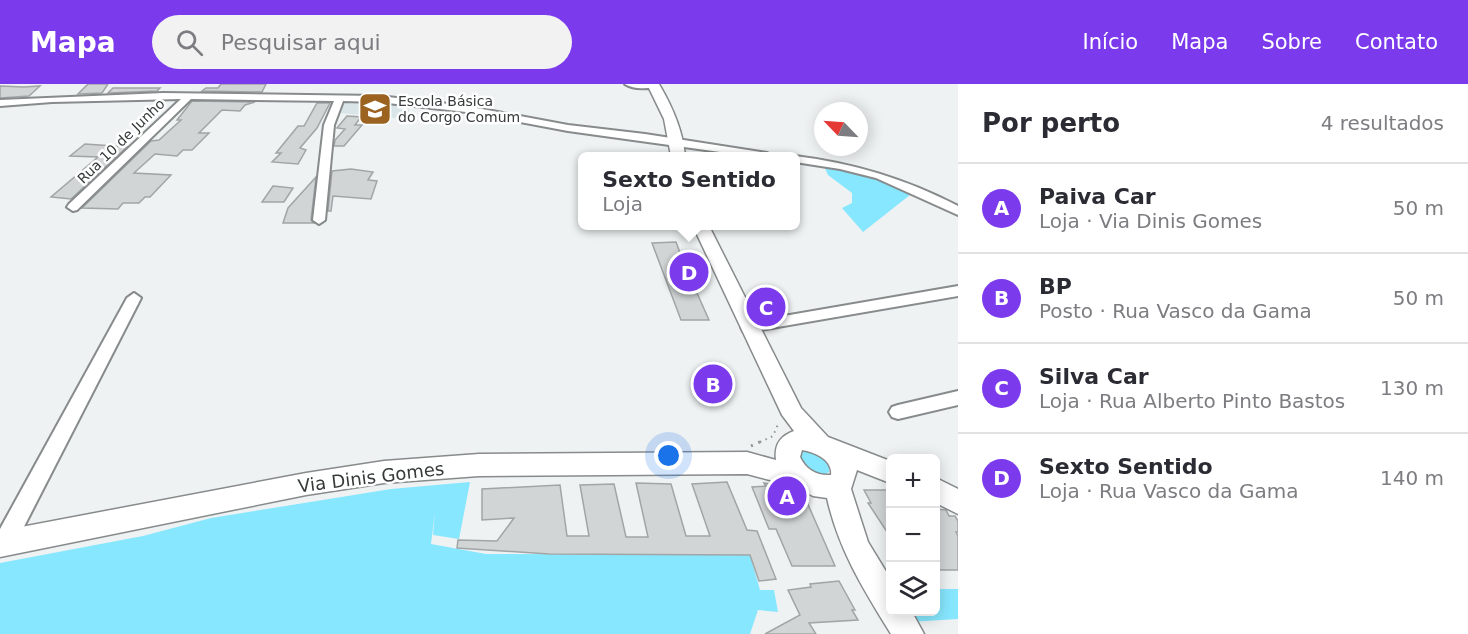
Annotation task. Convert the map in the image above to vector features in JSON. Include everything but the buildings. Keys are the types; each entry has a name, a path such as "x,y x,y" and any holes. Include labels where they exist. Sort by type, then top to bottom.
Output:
{"main road":[{"path":"654,84 669,114 677,152"},
{"path":"703,230 808,445 843,464 823,481"},
{"path":"808,445 886,471"},
{"path":"808,445 788,461 823,481 847,525 858,552 886,597"},
{"name":"Via Dinis Gomes","path":"747,463 808,445"},
{"name":"Via Dinis Gomes","path":"2,543 306,484 384,472 479,465 747,463 823,481"},
{"path":"823,481 886,473"},
{"path":"940,492 958,502"},
{"path":"898,616 909,634"}],"street":[{"path":"629,84 654,84"},
{"path":"0,103 64,98 189,96 379,99 466,109 568,128 741,152"},
{"name":"Rua 10 de Junho","path":"74,207 189,96"},
{"path":"319,220 329,125 340,98"},
{"path":"800,160 857,168 888,177 917,189 958,211"},
{"path":"749,327 958,291"},
{"path":"2,543 134,298"},
{"path":"898,411 958,398"}],"shaded area":[{"name":"Escola Básica do Corgo Comum","path":"377,100 412,104 405,119 339,113 344,102 375,103"},
{"path":"824,166 858,170 915,191 863,232 842,208 852,203 852,193 828,175"},
{"path":"803,450 818,452 829,463 829,472 822,476 811,474 798,455"},
{"path":"470,482 459,539 433,535 435,512 431,544 486,554 750,555 760,590 774,590 778,612 758,610 750,634 0,634 0,563 143,536 211,518 391,489"},
{"path":"940,589 958,589 958,619 909,622 905,616 940,616"}],"place":[{"name":"Escola Básica do Corgo Comum","path":"375,109"},
{"name":"Sexto Sentido","path":"689,272"},
{"name":"Silva Car","path":"766,307"},
{"name":"BP","path":"713,384"},
{"name":"Paiva Car","path":"787,496"}]}
